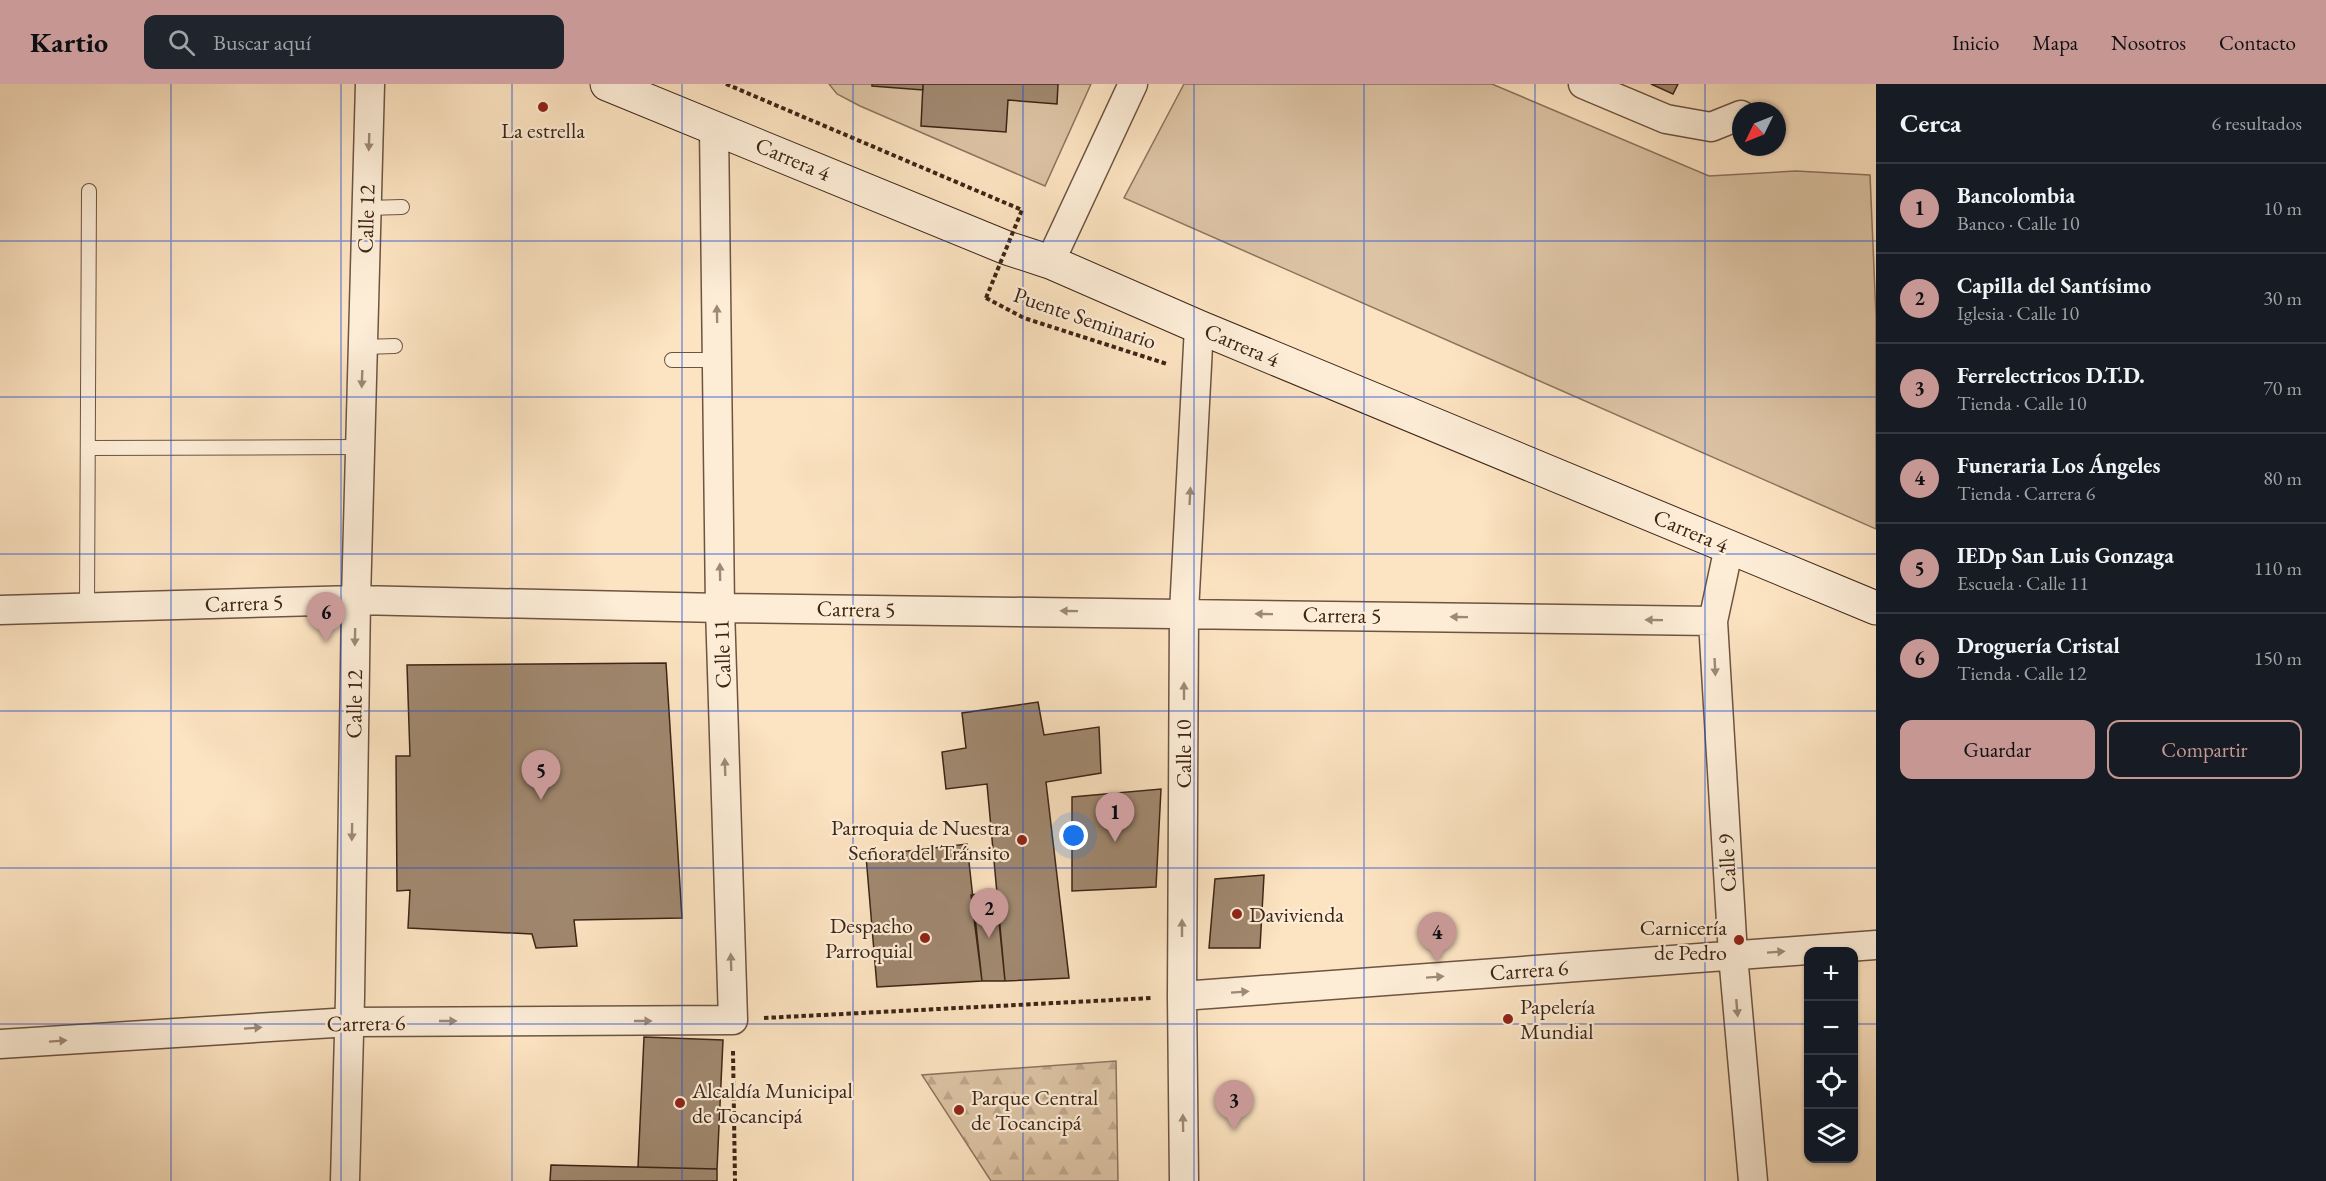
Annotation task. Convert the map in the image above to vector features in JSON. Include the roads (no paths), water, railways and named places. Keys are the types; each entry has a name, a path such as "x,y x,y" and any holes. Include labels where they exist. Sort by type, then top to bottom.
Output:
{"main road":[{"name":"Carrera 4","path":"607,84 1006,248 1050,262 1199,327 1876,608"}],"street":[{"name":"Calle 12","path":"345,1181 350,1022 356,600 370,84"},
{"path":"1050,262 1133,84"},
{"path":"1597,87 1666,119 1711,127 1732,119"},
{"name":"Calle 11","path":"714,127 720,608 733,1020"},
{"name":"Calle 10","path":"1184,1181 1182,996 1184,612 1199,327"},
{"name":"Calle 9","path":"1728,547 1713,621 1733,955 1753,1181"},
{"name":"Carrera 5","path":"0,610 356,600 720,608 1184,612 1713,621"},
{"name":"Carrera 6","path":"1182,996 1876,945"},
{"name":"Carrera 6","path":"0,1044 350,1022 733,1020"}],"lane":[{"path":"87,607 89,191"},
{"path":"367,208 402,207"},
{"path":"363,347 395,346"},
{"path":"672,360 717,360"},
{"path":"88,447 360,447"}],"place":[{"name":"La estrella","path":"543,107"},
{"name":"Droguería Cristal","path":"326,642"},
{"name":"IEDp San Luis Gonzaga","path":"541,800"},
{"name":"Parroquia de Nuestra Señora del Tránsito","path":"1022,840"},
{"name":"Bancolombia","path":"1115,842"},
{"name":"Davivienda","path":"1237,914"},
{"name":"Despacho Parroquial","path":"925,938"},
{"name":"Capilla del Santísimo","path":"989,938"},
{"name":"Carnicería de Pedro","path":"1739,940"},
{"name":"Funeraria Los Ángeles","path":"1437,962"},
{"name":"Papelería Mundial","path":"1508,1019"},
{"name":"Alcaldía Municipal de Tocancipá","path":"680,1103"},
{"name":"Parque Central de Tocancipá","path":"959,1110"},
{"name":"Ferrelectricos D.T.D.","path":"1234,1130"}]}
